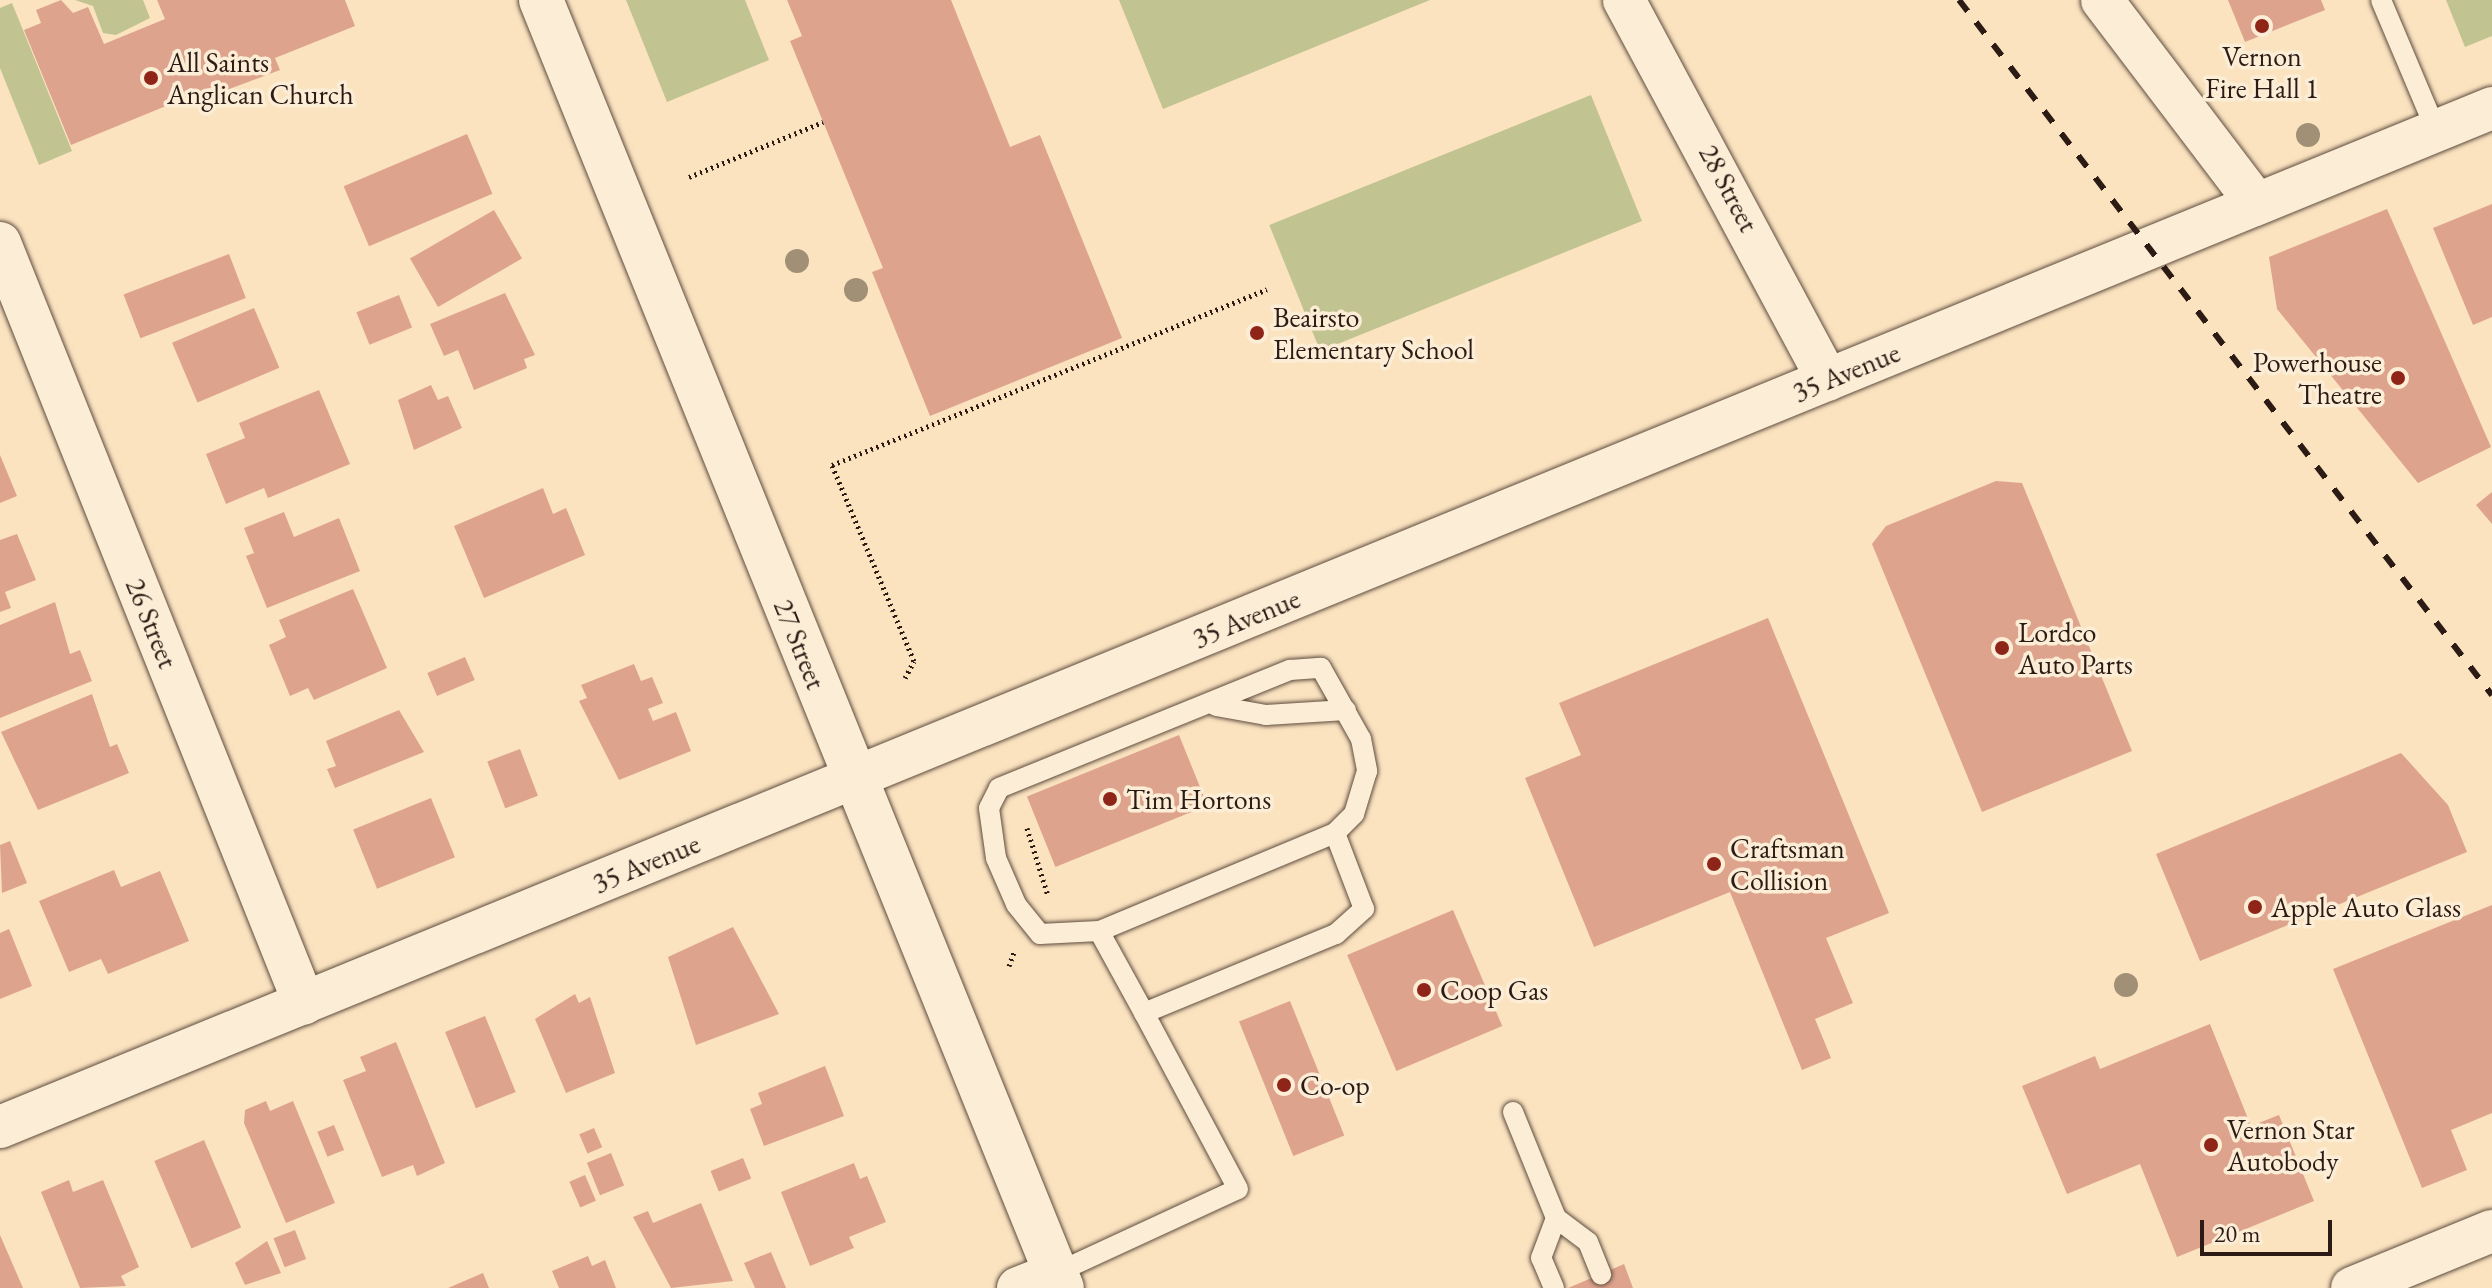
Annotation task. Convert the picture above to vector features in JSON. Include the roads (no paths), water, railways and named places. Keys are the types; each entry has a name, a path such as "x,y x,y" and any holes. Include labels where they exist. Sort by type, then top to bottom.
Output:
{"main road":[{"name":"27 Street","path":"541,0 854,778 1045,1283"}],"street":[{"name":"28 Street","path":"1624,0 1828,380"},
{"path":"2102,0 2256,203"},
{"name":"35 Avenue","path":"0,1127 2492,108"},
{"name":"26 Street","path":"0,243 304,1003"},
{"path":"2352,1288 2492,1231"}],"lane":[{"path":"2381,0 2436,130"},
{"path":"1321,668 1346,710 1367,771 1354,814 1335,833 1099,931 1040,934 1016,904 996,858 989,808 1009,783 1205,707 1290,670 1321,668"},
{"path":"1205,707 1266,715 1346,710"},
{"path":"1144,1013 1336,934 1364,909 1335,833"},
{"path":"1045,1283 1238,1189 1099,931"},
{"path":"1513,1112 1556,1218 1588,1242 1601,1274"},
{"path":"1554,1288 1541,1258 1556,1218"}],"railway":[{"path":"1959,0 2492,695"}],"place":[{"name":"Vernon Fire Hall 1","path":"2262,26"},
{"name":"All Saints Anglican Church","path":"151,78"},
{"name":"Beairsto Elementary School","path":"1257,333"},
{"name":"Powerhouse Theatre","path":"2398,378"},
{"name":"Lordco Auto Parts","path":"2002,648"},
{"name":"Tim Hortons","path":"1110,799"},
{"name":"Craftsman Collision","path":"1714,864"},
{"name":"Apple Auto Glass","path":"2255,907"},
{"name":"Coop Gas","path":"1424,990"},
{"name":"Co-op","path":"1284,1085"},
{"name":"Vernon Star Autobody","path":"2211,1145"}]}
